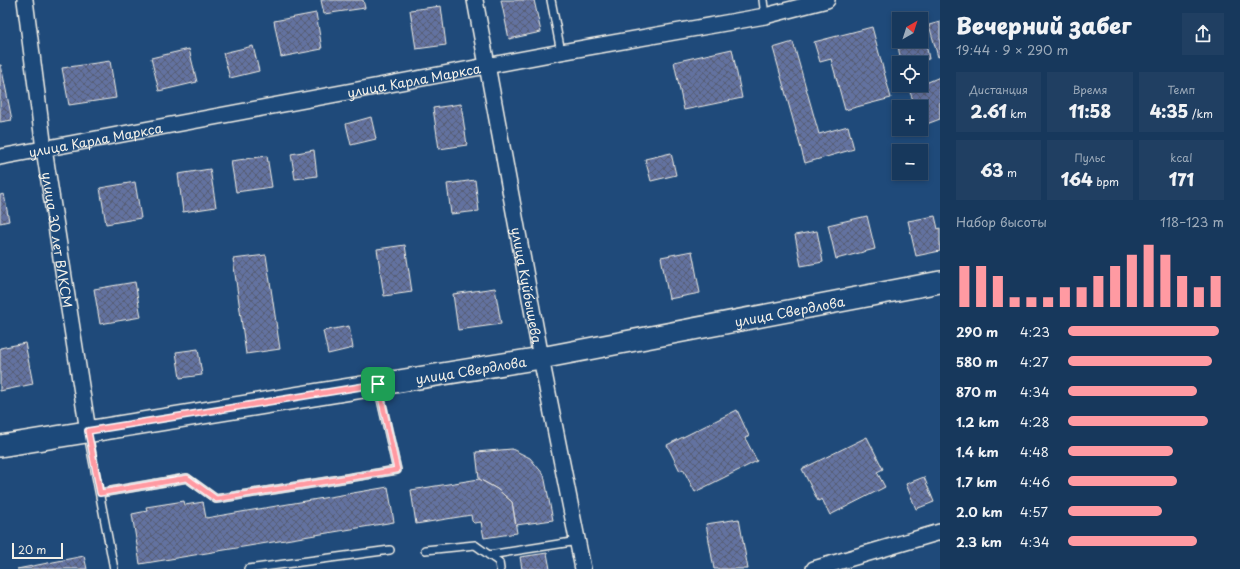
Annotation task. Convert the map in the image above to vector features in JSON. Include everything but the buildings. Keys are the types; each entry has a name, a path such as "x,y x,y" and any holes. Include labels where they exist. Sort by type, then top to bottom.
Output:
{"main road":[{"name":"улица Свердлова","path":"0,446 541,358 940,282"}],"street":[{"name":"улица 30 лет ВЛКСМ","path":"25,0 44,149 88,431"},
{"name":"улица Куйбышева","path":"475,0 541,358 584,569"},
{"name":"улица Карла Маркса","path":"0,157 561,52 765,16 827,0"},
{"path":"814,569 940,532"}],"lane":[{"path":"551,0 561,52"},
{"path":"763,0 765,16"},
{"path":"100,493 187,478 216,499 397,470 378,384"},
{"path":"88,431 114,569"},
{"path":"489,555 578,541"},
{"path":"425,550 475,545 499,562 500,569"},
{"path":"248,569 390,550"}],"route":[{"path":"378,384 397,470 216,499 187,478 100,493 88,431 378,384"}]}
